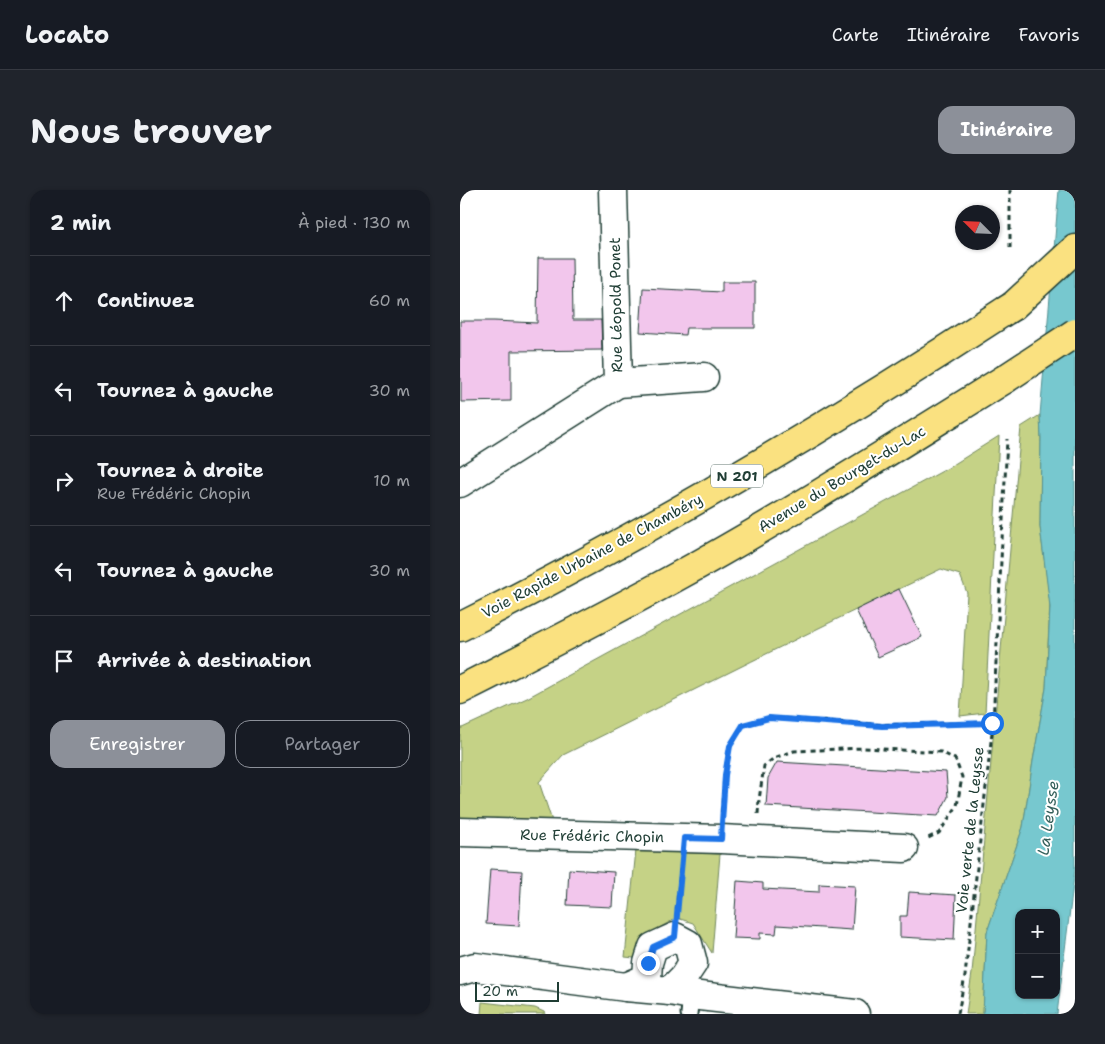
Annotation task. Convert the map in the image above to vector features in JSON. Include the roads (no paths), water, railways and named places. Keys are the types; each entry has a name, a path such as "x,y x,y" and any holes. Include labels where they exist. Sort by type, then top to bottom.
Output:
{"highway":[{"path":"1009,309 1075,249"},
{"name":"N 201","path":"1009,309 1075,264"},
{"name":"Voie Rapide Urbaine de Chambéry","path":"460,627 528,593 678,511 905,376 1009,309"},
{"name":"Avenue du Bourget-du-Lac","path":"460,690 678,577 1005,379 1075,333"}],"street":[{"name":"Rue Léopold Ponet","path":"460,483 618,383 613,190"},
{"path":"618,383 704,377"},
{"name":"Rue Frédéric Chopin","path":"460,832 756,840 904,848"},
{"path":"626,987 646,978 653,947 675,937 688,944 693,963 683,978 683,1000"},
{"path":"460,971 475,967 626,987 683,1000 855,1014"}],"water":[{"name":"La Leysse","path":"1059,190 1075,190 1075,869 1060,990 1060,909 1015,909 1015,999 1059,999 1057,1014 983,1014 987,932 1023,827 1046,688 1050,607 1040,527 1040,415"}]}
